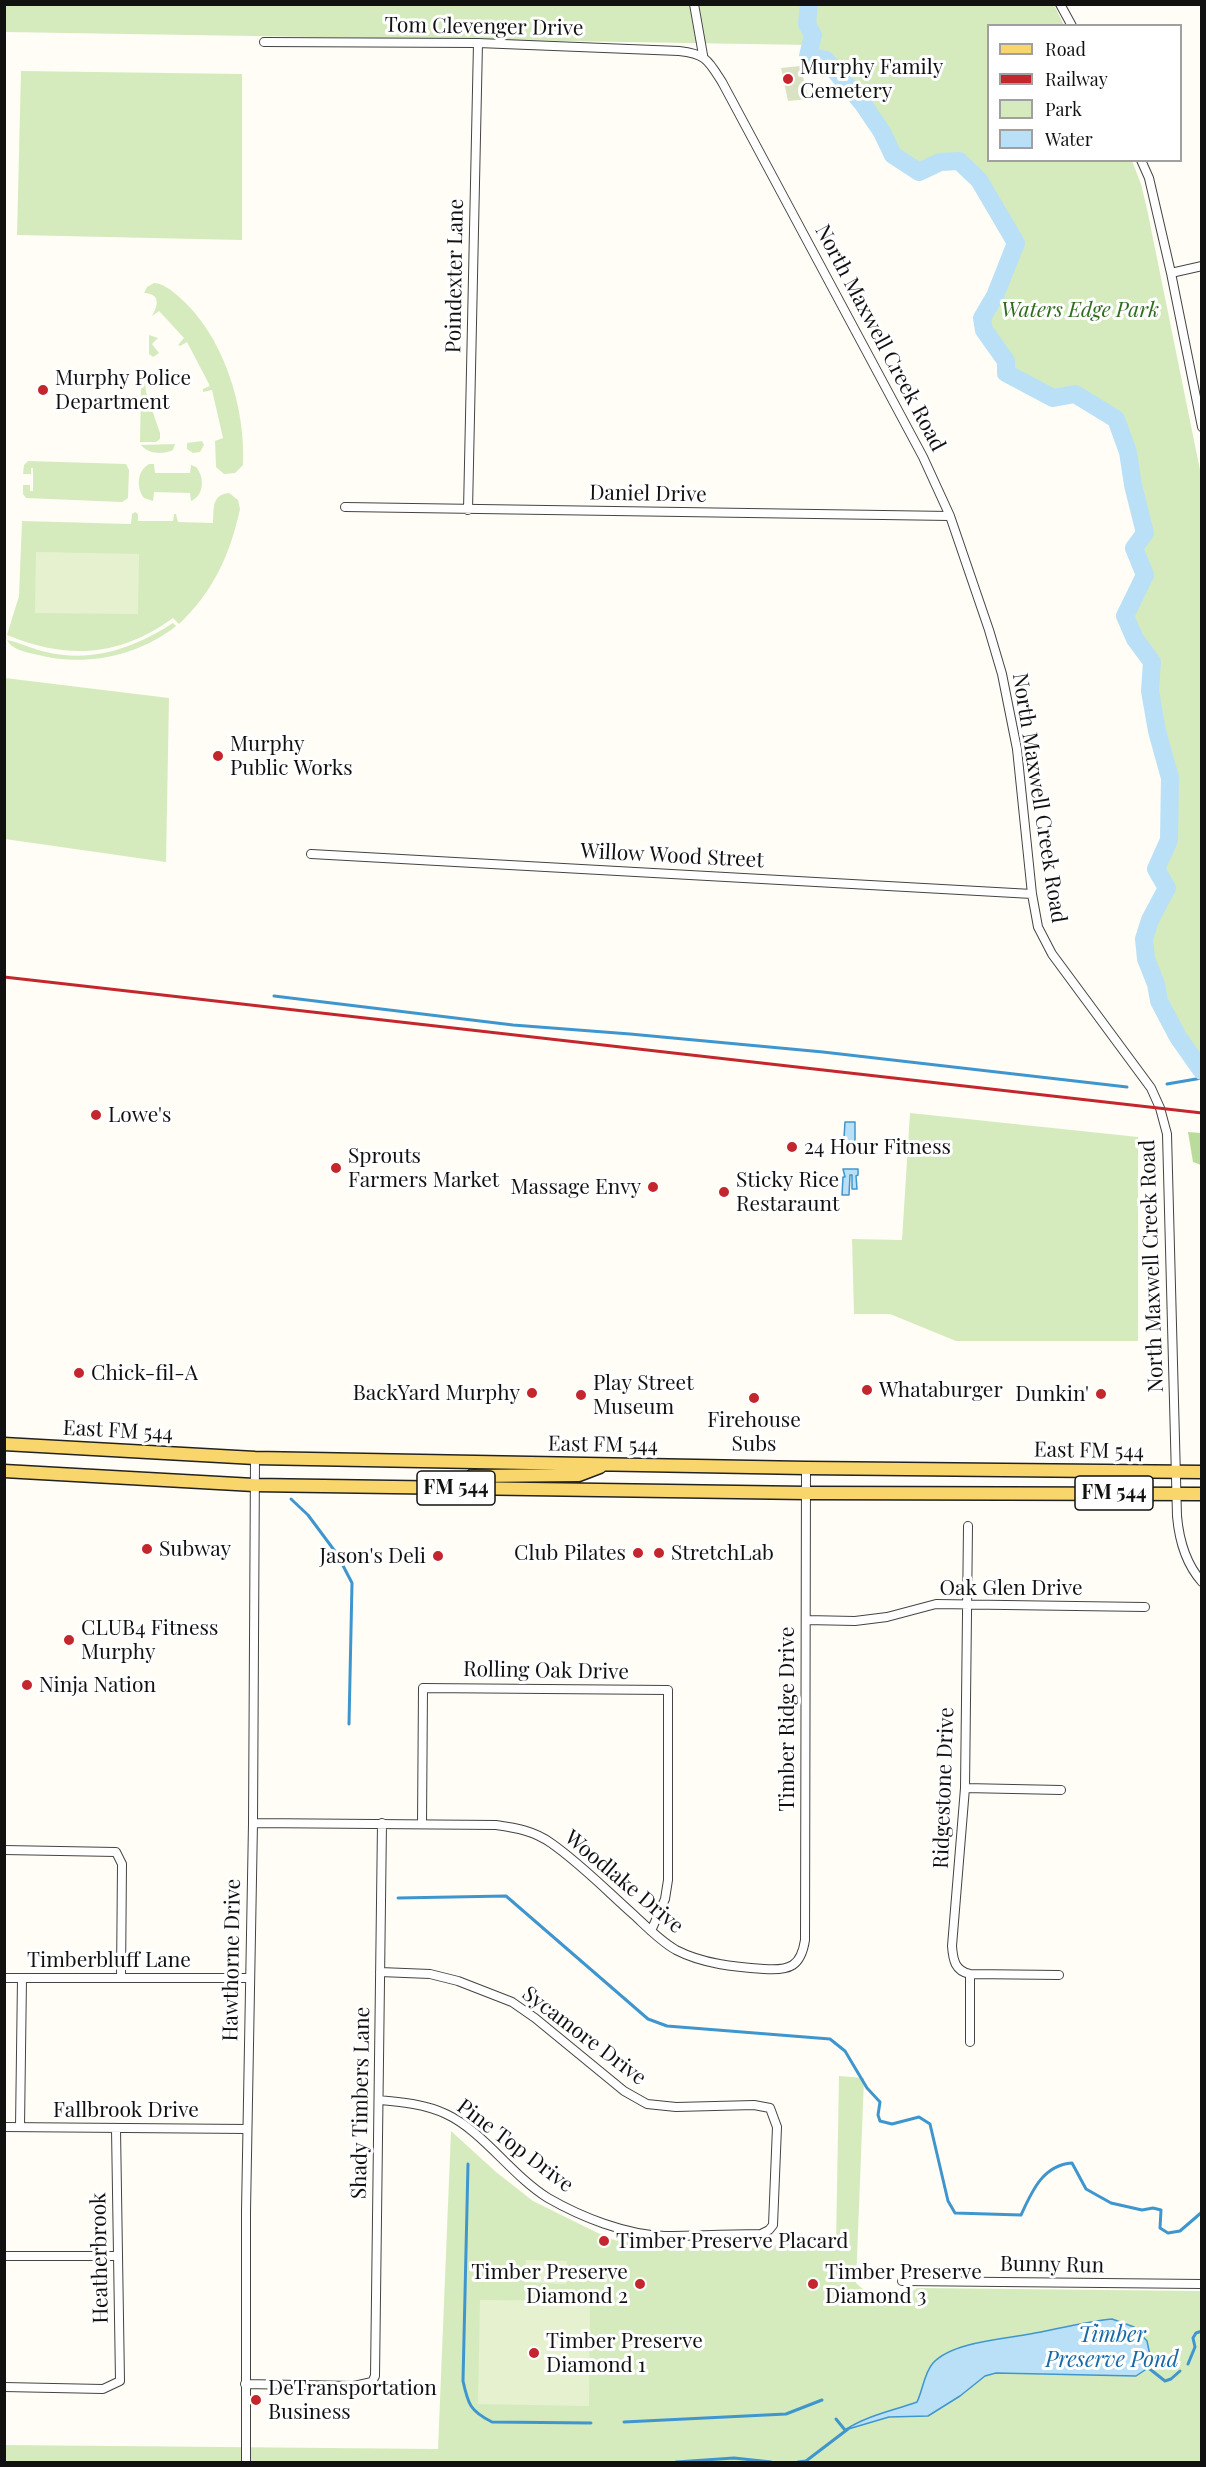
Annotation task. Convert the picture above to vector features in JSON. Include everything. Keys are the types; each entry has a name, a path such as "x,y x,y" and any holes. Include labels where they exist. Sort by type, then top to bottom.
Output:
{"main road":[{"name":"East FM 544","path":"4,1444 255,1458 806,1468 1202,1472"},
{"path":"470,1488 472,1476 579,1475 606,1464"},
{"name":"East FM 544","path":"4,1471 254,1485 1202,1494"}],"street":[{"path":"694,4 703,55"},
{"path":"1060,4 1071,24"},
{"name":"Tom Clevenger Drive","path":"264,42 478,43 679,51 703,55"},
{"name":"Poindexter Lane","path":"468,510 478,43"},
{"name":"North Maxwell Creek Road","path":"703,55 709,60 722,82 828,277 923,457 950,516 989,630 1010,709 1017,749 1032,894 1038,927 1052,954 1150,1088 1164,1120 1167,1134 1179,1535 1193,1571 1202,1582"},
{"path":"1142,162 1149,178 1171,273 1202,427"},
{"path":"1171,273 1202,266"},
{"name":"Daniel Drive","path":"345,507 950,516"},
{"name":"Willow Wood Street","path":"311,854 1032,894"},
{"name":"Hawthorne Drive","path":"246,2463 247,2128 253,1823 255,1458"},
{"name":"Timber Ridge Drive","path":"792,1966 799,1962 805,1940 806,1468"},
{"name":"Ridgestone Drive","path":"968,1526 965,1788 952,1946 956,1966 963,1973 970,1974"},
{"name":"Oak Glen Drive","path":"806,1620 855,1621 887,1617 936,1604 1145,1607"},
{"name":"Rolling Oak Drive","path":"422,1824 423,1688 668,1690 668,1881 665,1899 651,1931"},
{"path":"965,1788 1061,1790"},
{"name":"Woodlake Drive","path":"253,1823 496,1825 526,1829 550,1842 580,1866 651,1931 678,1951 719,1964 769,1970 783,1970 792,1966"},
{"name":"Shady Timbers Lane","path":"245,2384 354,2386 372,2382 376,2366 382,1823"},
{"path":"4,1850 116,1852 122,1864 121,1978"},
{"name":"Sycamore Drive","path":"380,1972 430,1974 458,1981 512,2002 536,2018 629,2094 647,2104 676,2107 754,2105 770,2108 777,2127 774,2218 769,2230"},
{"path":"970,2042 970,1974 1059,1975"},
{"name":"Timberbluff Lane","path":"4,1978 250,1978"},
{"path":"20,2127 22,1978"},
{"name":"Pine Top Drive","path":"379,2100 415,2104 444,2113 468,2130 546,2196 567,2208 614,2226 663,2236 760,2234 769,2230"},
{"name":"Fallbrook Drive","path":"4,2127 247,2128"},
{"name":"Heatherbrook","path":"4,2387 103,2389 120,2381 116,2256 116,2128"},
{"path":"4,2256 116,2256"},
{"name":"Bunny Run","path":"902,2281 1202,2284"}],"green space":[{"name":"Waters Edge Park","path":"4,5 1054,5 1064,24 987,24 987,162 1132,162 1147,209 1201,475 1201,1071 1159,1001 1156,984 1146,959 1144,939 1150,920 1167,888 1156,869 1169,840 1170,778 1157,731 1150,691 1152,662 1135,639 1125,616 1145,575 1134,548 1145,532 1133,485 1128,452 1116,419 1075,394 1053,398 1006,373 1006,361 984,330 982,318 995,296 1016,243 979,180 959,161 940,162 919,172 893,155 882,132 863,104 826,60 808,56 810,45 5,32"},
{"path":"800,66 809,99 788,101 781,68"},
{"path":"21,71 242,74 242,240 17,235"},
{"path":"154,283 170,290 194,312 208,330 219,351 236,396 240,419 243,465 235,473 224,474 216,467 215,441 223,438 212,390 203,392 203,389 210,386 187,342 178,345 184,338 159,311 152,316 157,300 153,295 144,293 147,287"},
{"path":"149,335 158,338 152,344 159,353 153,357 149,354"},
{"path":"145,383 160,433 160,439 156,442 140,442 141,389"},
{"path":"202,441 204,445 200,452 193,453 187,449 187,443"},
{"path":"175,444 173,450 160,453 152,452 141,445"},
{"path":"28,461 126,464 129,470 128,498 122,502 26,498 23,494 23,485 30,485 30,491 33,491 33,468 31,468 31,474 23,474 24,465"},
{"path":"149,464 154,464 155,473 190,473 191,465 196,467 202,481 199,495 191,501 190,493 154,492 153,501 144,498 141,494 139,480 142,471"},
{"path":"229,493 238,500 240,509 231,542 211,586 179,624 173,618 133,641 93,650 72,651 51,648 7,635 19,596 22,521 131,524 132,514 135,512 138,514 138,521 173,521 174,514 176,514 178,522 213,523 216,500 223,494"},
{"path":"36,552 139,554 138,614 35,613"},
{"path":"173,623 176,626 156,640 123,653 88,660 52,658 30,653 15,648 7,640 41,651 80,656 128,646"},
{"path":"5,678 169,698 166,862 5,839"},
{"path":"910,1113 1138,1137 1138,1341 956,1341 890,1314 854,1314 852,1239 902,1240"},
{"path":"1188,1132 1201,1133 1201,1165 1193,1162"},
{"path":"839,2076 864,2078 856,2283 873,2297 885,2303 898,2300 917,2288 1201,2291 1201,2462 5,2462 5,2445 438,2449 451,2131 496,2172 533,2201 610,2239 662,2247 768,2248 784,2243 836,2244"},
{"path":"526,2260 567,2261 566,2284 525,2282"},
{"name":"Timber Preserve Diamond 1","path":"480,2300 590,2301 589,2406 478,2404"}],"water":[{"path":"845,1122 855,1122 855,1154 843,1154"},
{"path":"843,1169 858,1169 857,1189 852,1189 852,1175 850,1175 849,1195 842,1195 843,1177 845,1177"},
{"name":"Timber Preserve Pond","path":"1112,2319 1134,2327 1147,2341 1151,2360 1145,2370 1136,2376 996,2373 985,2376 960,2396 928,2416 889,2417 845,2430 871,2417 917,2402 930,2367 953,2350 979,2342"}],"waterway":[{"path":"809,4 807,24 813,35 808,56 826,60 863,104 882,132 893,155 919,172 940,162 959,161 979,180 1016,243 995,296 982,318 984,330 1006,361 1006,373 1053,398 1075,394 1116,419 1128,452 1133,485 1145,533 1134,548 1145,575 1125,616 1135,639 1152,662 1150,691 1157,731 1170,778 1169,840 1156,869 1167,888 1150,920 1144,939 1146,959 1156,984 1159,1001 1178,1037 1202,1071"},
{"path":"274,996 513,1025 823,1052 1127,1087"},
{"path":"1167,1084 1202,1078"},
{"path":"291,1499 308,1515 337,1554 352,1583 349,1724"},
{"path":"398,1898 506,1896 648,2019 667,2026 830,2039 845,2051 867,2088 880,2102 878,2115 880,2121 892,2124 919,2117 930,2124 948,2201 955,2213 1021,2215 1034,2189 1046,2174 1062,2165 1072,2163 1086,2189 1111,2203 1142,2210 1153,2208 1161,2210 1160,2228 1168,2233 1180,2231 1202,2212"},
{"path":"468,2164 463,2381 471,2406 492,2422 591,2423"},
{"path":"1188,2364 1195,2347 1193,2338 1196,2333 1202,2331"},
{"path":"1146,2366 1165,2381 1180,2371"},
{"path":"624,2422 786,2414 822,2400"},
{"path":"836,2419 845,2430"},
{"path":"798,2462 806,2461 848,2429"},
{"path":"676,2462 734,2458 771,2462"}],"railway":[{"path":"4,977 1202,1113"}],"place":[{"name":"Murphy Family Cemetery","path":"788,79"},
{"name":"Murphy Police Department","path":"43,390"},
{"name":"Murphy Public Works","path":"218,756"},
{"name":"Lowe's","path":"96,1115"},
{"name":"24 Hour Fitness","path":"792,1147"},
{"name":"Sprouts Farmers Market","path":"336,1168"},
{"name":"Massage Envy","path":"653,1187"},
{"name":"Sticky Rice Restaraunt","path":"724,1192"},
{"name":"Chick-fil-A","path":"79,1373"},
{"name":"Whataburger","path":"867,1390"},
{"name":"BackYard Murphy","path":"532,1393"},
{"name":"Dunkin'","path":"1101,1394"},
{"name":"Play Street Museum","path":"581,1395"},
{"name":"Firehouse Subs","path":"754,1398"},
{"name":"Subway","path":"147,1549"},
{"name":"Club Pilates","path":"638,1553"},
{"name":"StretchLab","path":"659,1553"},
{"name":"Jason's Deli","path":"438,1556"},
{"name":"CLUB4 Fitness Murphy","path":"69,1640"},
{"name":"Ninja Nation","path":"27,1685"},
{"name":"Timber Preserve Placard","path":"604,2241"},
{"name":"Timber Preserve Diamond 2","path":"640,2284"},
{"name":"Timber Preserve Diamond 3","path":"813,2284"},
{"name":"Timber Preserve Diamond 1","path":"534,2353"},
{"name":"DeTransportation Business","path":"256,2400"}]}
